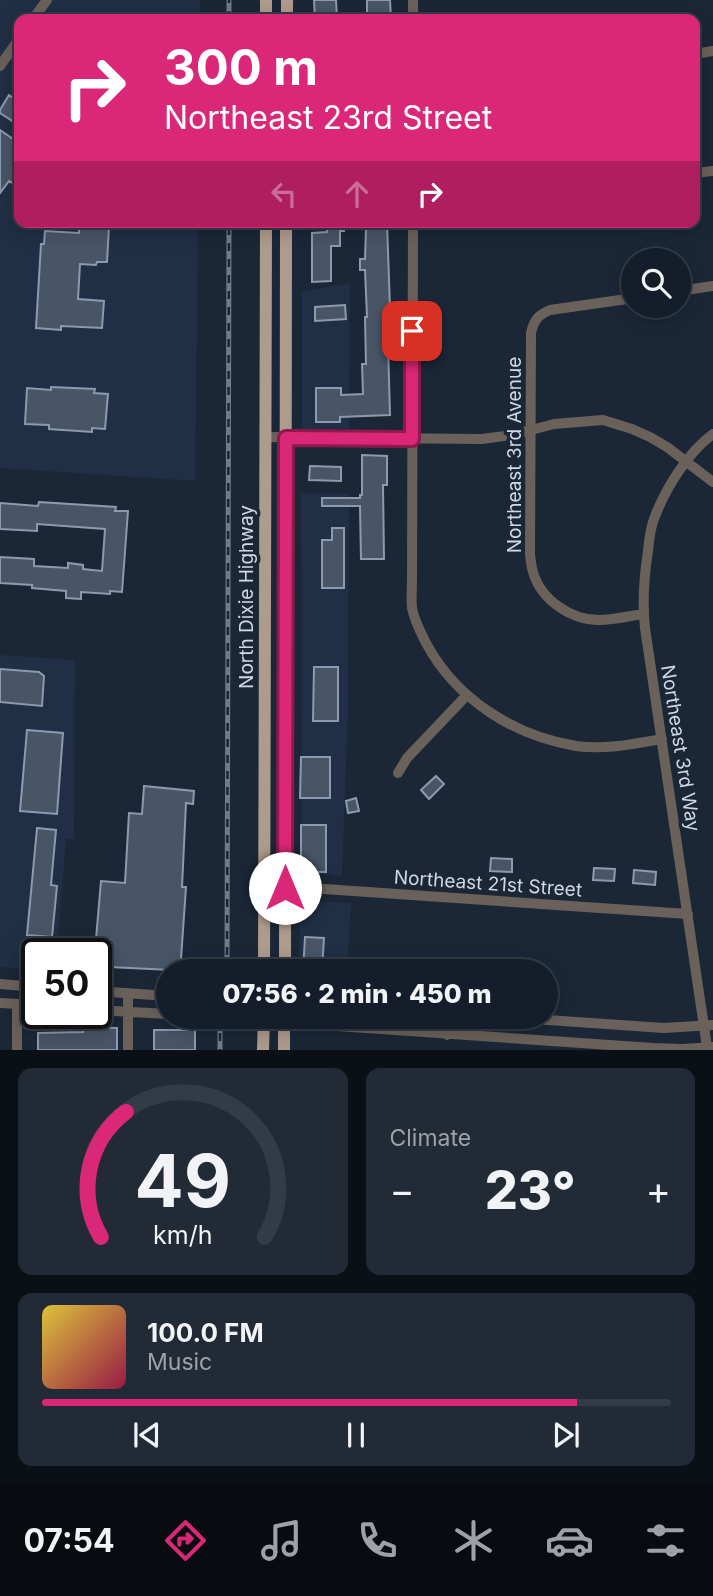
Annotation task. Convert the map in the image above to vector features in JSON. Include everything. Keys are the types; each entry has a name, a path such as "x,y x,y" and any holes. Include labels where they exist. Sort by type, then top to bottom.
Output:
{"main road":[{"name":"North Dixie Highway","path":"264,959 266,228"},
{"name":"North Dixie Highway","path":"285,959 286,228"},
{"path":"265,703 286,704"},
{"path":"263,1050 264,1029"},
{"path":"284,1029 284,1050"}],"street":[{"path":"0,66 14,46"},
{"path":"412,228 412,610 421,633 446,673 467,695 504,722 527,732 577,746 600,747 662,739"},
{"path":"691,289 713,286"},
{"name":"Northeast 3rd Avenue","path":"621,300 550,310 540,314 533,323 530,555 533,572 540,587 560,608 581,617 600,620 643,614"},
{"path":"265,437 482,439 502,437 554,424 603,420 650,437 713,482"},
{"name":"Northeast 3rd Way","path":"710,1047 709,1026 688,914 643,614 643,585 654,519 686,462 713,434"},
{"path":"398,773 407,758 467,695"},
{"name":"Northeast 21st Street","path":"285,888 688,914"},
{"path":"0,984 21,986"},
{"path":"112,992 156,995"},
{"path":"128,993 128,1050"},
{"path":"0,1003 21,1004"},
{"path":"17,1004 17,1050"},
{"path":"112,1011 156,1013"},
{"path":"558,1021 664,1028 709,1026"},
{"path":"386,1029 674,1049 710,1047"},
{"path":"447,1029 447,1035"}],"shaded area":[{"path":"0,0 200,0 200,14 14,14 14,228 198,228 195,481 0,468"},
{"path":"350,283 349,429 302,429 302,291"},
{"path":"301,493 349,494 348,709 342,876 302,872"},
{"path":"0,655 75,660 74,839 66,839 58,938 21,938 21,969 0,967"},
{"path":"301,901 351,903 348,959 299,959"}],"building":[{"path":"314,0 336,0 337,14 315,14"},
{"path":"367,0 390,0 391,14 367,14"},
{"path":"9,95 14,98 14,122 0,113"},
{"path":"0,130 14,140 14,184 9,181 0,193"},
{"path":"79,228 109,228 107,262 97,262 96,265 80,264 78,299 104,301 102,328 36,328 41,244 44,244 45,231 79,233"},
{"path":"327,228 344,228 344,231 340,231 340,246 331,246 331,281 312,282 312,233 327,232"},
{"path":"366,228 387,228 390,415 340,417 340,422 316,422 316,388 341,388 341,395 363,394 362,364 366,364 367,317 365,270 360,270 360,259 365,259"},
{"path":"345,305 346,319 315,321 315,307"},
{"path":"51,387 95,389 94,393 108,394 105,429 92,428 92,432 49,429 49,425 25,424 27,388 51,390"},
{"path":"362,455 387,456 387,485 383,485 384,559 361,559 360,506 322,506 322,498 360,498"},
{"path":"310,466 341,467 341,481 309,480"},
{"path":"39,502 116,507 115,511 128,511 122,592 81,592 81,599 66,598 66,591 0,583 0,557 34,559 34,566 68,568 68,563 83,565 83,569 102,571 105,529 37,524 37,531 0,529 0,503 38,506"},
{"path":"332,528 344,528 344,588 322,588 322,540 332,540"},
{"path":"314,667 338,667 338,721 313,721"},
{"path":"0,669 39,672 44,676 42,706 0,702"},
{"path":"27,730 63,733 57,814 20,811"},
{"path":"301,757 330,757 330,798 300,798"},
{"path":"436,776 444,784 429,799 421,790"},
{"path":"144,786 194,791 193,804 186,803 182,887 186,887 181,959 156,959 156,969 112,967 112,938 96,938 101,881 125,883 129,813 142,814"},
{"path":"356,798 359,811 348,813 346,801"},
{"path":"301,825 326,825 326,872 301,872"},
{"path":"37,828 56,830 51,885 57,886 52,937 27,935"},
{"path":"491,858 512,859 512,872 490,871"},
{"path":"594,868 615,869 614,881 593,880"},
{"path":"634,870 656,872 655,885 633,883"},
{"path":"305,937 324,938 323,959 304,959"},
{"path":"117,1028 117,1050 38,1050 38,1033 83,1032 83,1029"},
{"path":"154,1030 195,1030 195,1050 154,1050"}],"railway":[{"path":"229,0 229,14"},
{"path":"227,959 229,228"},
{"path":"220,1029 220,1050"}],"route":[{"path":"285,888 286,438 412,439 412,331"}]}
